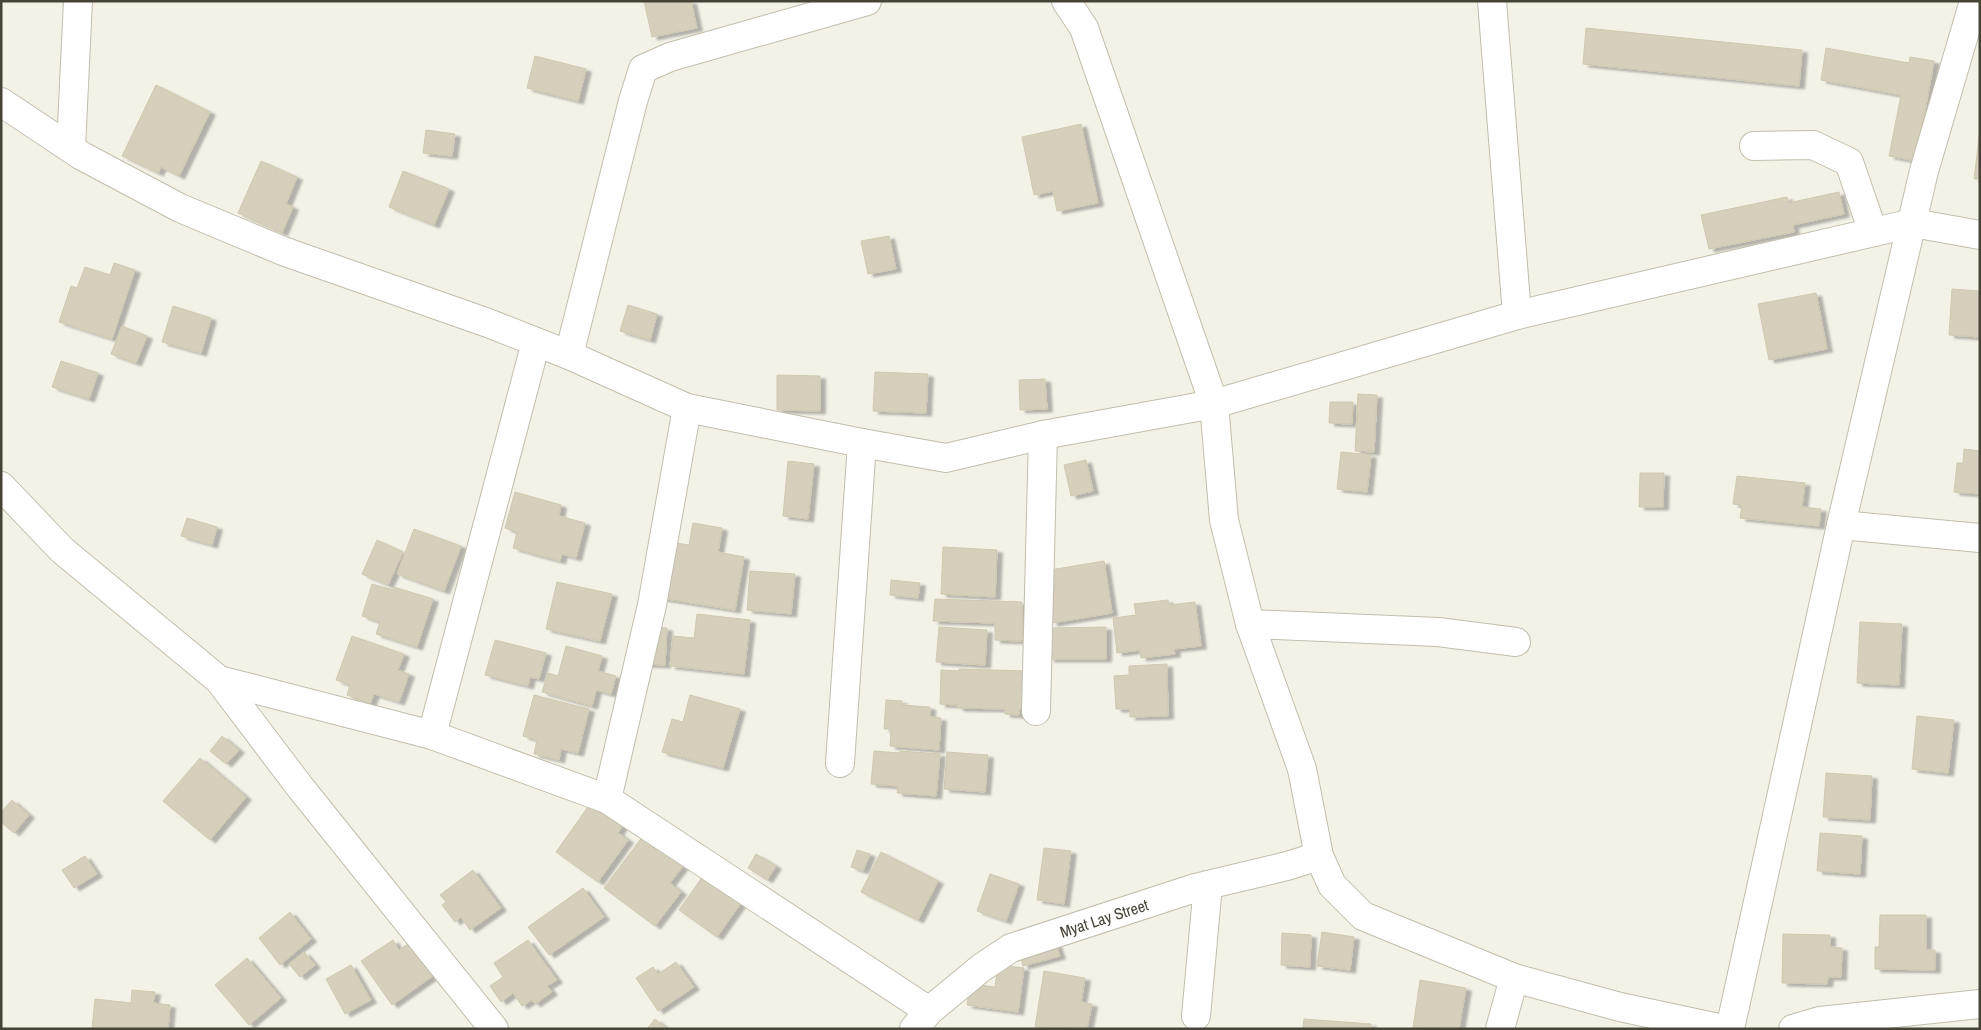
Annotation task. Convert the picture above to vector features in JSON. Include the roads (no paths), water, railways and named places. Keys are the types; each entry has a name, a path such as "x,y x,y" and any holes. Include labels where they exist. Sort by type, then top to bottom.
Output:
{"street":[{"path":"72,148 78,1"},
{"path":"569,355 633,101 643,69 670,57 867,1"},
{"path":"1066,1 1084,28 1214,404 1224,520 1250,624 1302,769 1319,856 1332,885 1363,916 1514,978 1620,1008 1723,1029"},
{"path":"1492,1 1517,314"},
{"path":"1730,1029 1841,525 1924,170 1974,1"},
{"path":"1,102 82,156 180,208 283,250 569,355 687,408 946,458 1043,434 1214,404 1517,314 1913,223 1980,235"},
{"path":"1754,146 1813,145 1849,162 1873,232"},
{"path":"432,735 536,342"},
{"path":"606,799 652,604 687,408"},
{"path":"1036,710 1043,434"},
{"path":"840,763 862,443"},
{"path":"1,486 62,550 219,680 300,787 494,1029"},
{"path":"1841,525 1980,538"},
{"path":"1250,624 1438,632 1516,642"},
{"path":"219,680 432,735 606,799 921,1020"},
{"name":"Myat Lay Street","path":"921,1020 981,968 1011,948 1208,885 1319,856"},
{"path":"1196,1016 1208,885"},
{"path":"1500,1029 1514,978"},
{"path":"1793,1029 1820,1021 1980,1004"}]}
